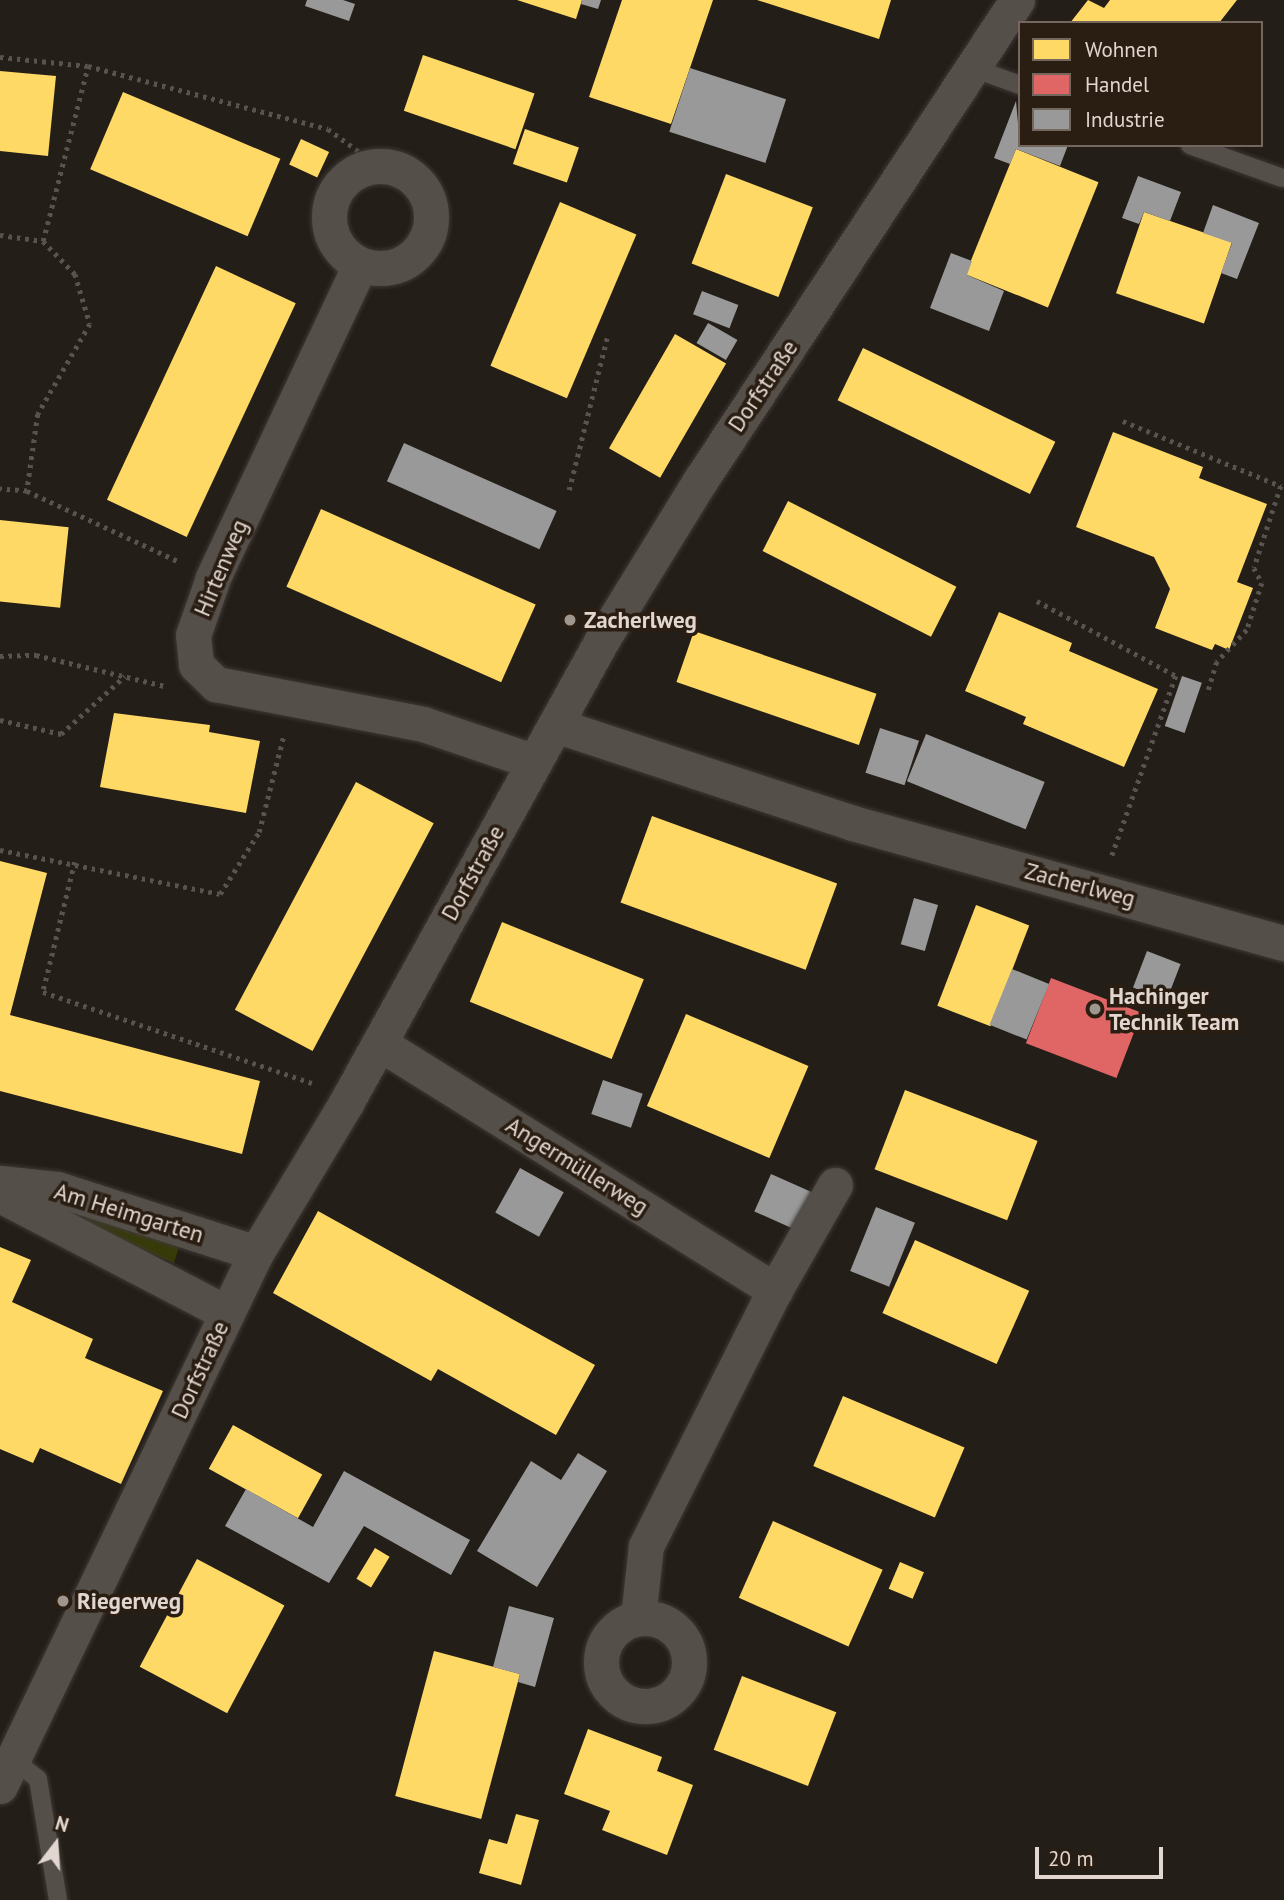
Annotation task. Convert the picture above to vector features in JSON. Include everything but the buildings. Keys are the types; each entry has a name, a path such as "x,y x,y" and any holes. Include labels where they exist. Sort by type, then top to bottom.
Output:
{"street":[{"name":"Dorfstraße","path":"8,1774 256,1253 379,1043 555,725 700,481 970,67 1017,0"},
{"path":"379,166 410,176 422,187 432,219 429,235 414,255 393,267 360,264 335,241 330,207 347,178 379,166"},
{"name":"Hirtenweg","path":"360,264 213,578 193,635 196,665 216,684 422,724 535,762"},
{"name":"Zacherlweg","path":"555,725 853,823 1284,943"},
{"name":"Angermüllerweg","path":"379,1043 775,1290"},
{"name":"Am Heimgarten","path":"0,1183 57,1189 256,1253"},
{"path":"638,1618 646,1546 775,1290 835,1185"},
{"name":"Am Heimgarten","path":"0,1195 226,1313"}],"lane":[{"path":"970,67 1018,84"},
{"path":"1196,147 1282,178"},
{"path":"8,1774 38,1779 58,1900"}],"path":[{"path":"0,57 88,66 328,129 379,166"},
{"path":"43,242 88,66"},
{"path":"0,235 43,242 75,274 90,324 38,414 27,491"},
{"path":"569,490 607,338"},
{"path":"1123,421 1281,486 1254,568 1262,583 1247,630 1217,662 1207,694"},
{"path":"0,489 27,491 213,578"},
{"path":"1037,601 1176,677 1099,892"},
{"path":"0,656 36,655 167,686"},
{"path":"0,720 61,734 125,676"},
{"path":"0,850 75,862 220,894 258,832 285,730"},
{"path":"75,862 43,992 297,1075"}],"green space":[{"path":"44,1196 181,1240 174,1263 41,1209"}],"place":[{"name":"Zacherlweg","path":"570,620"},
{"name":"Hachinger Technik Team","path":"1095,1009"},
{"name":"Riegerweg","path":"63,1601"}]}
